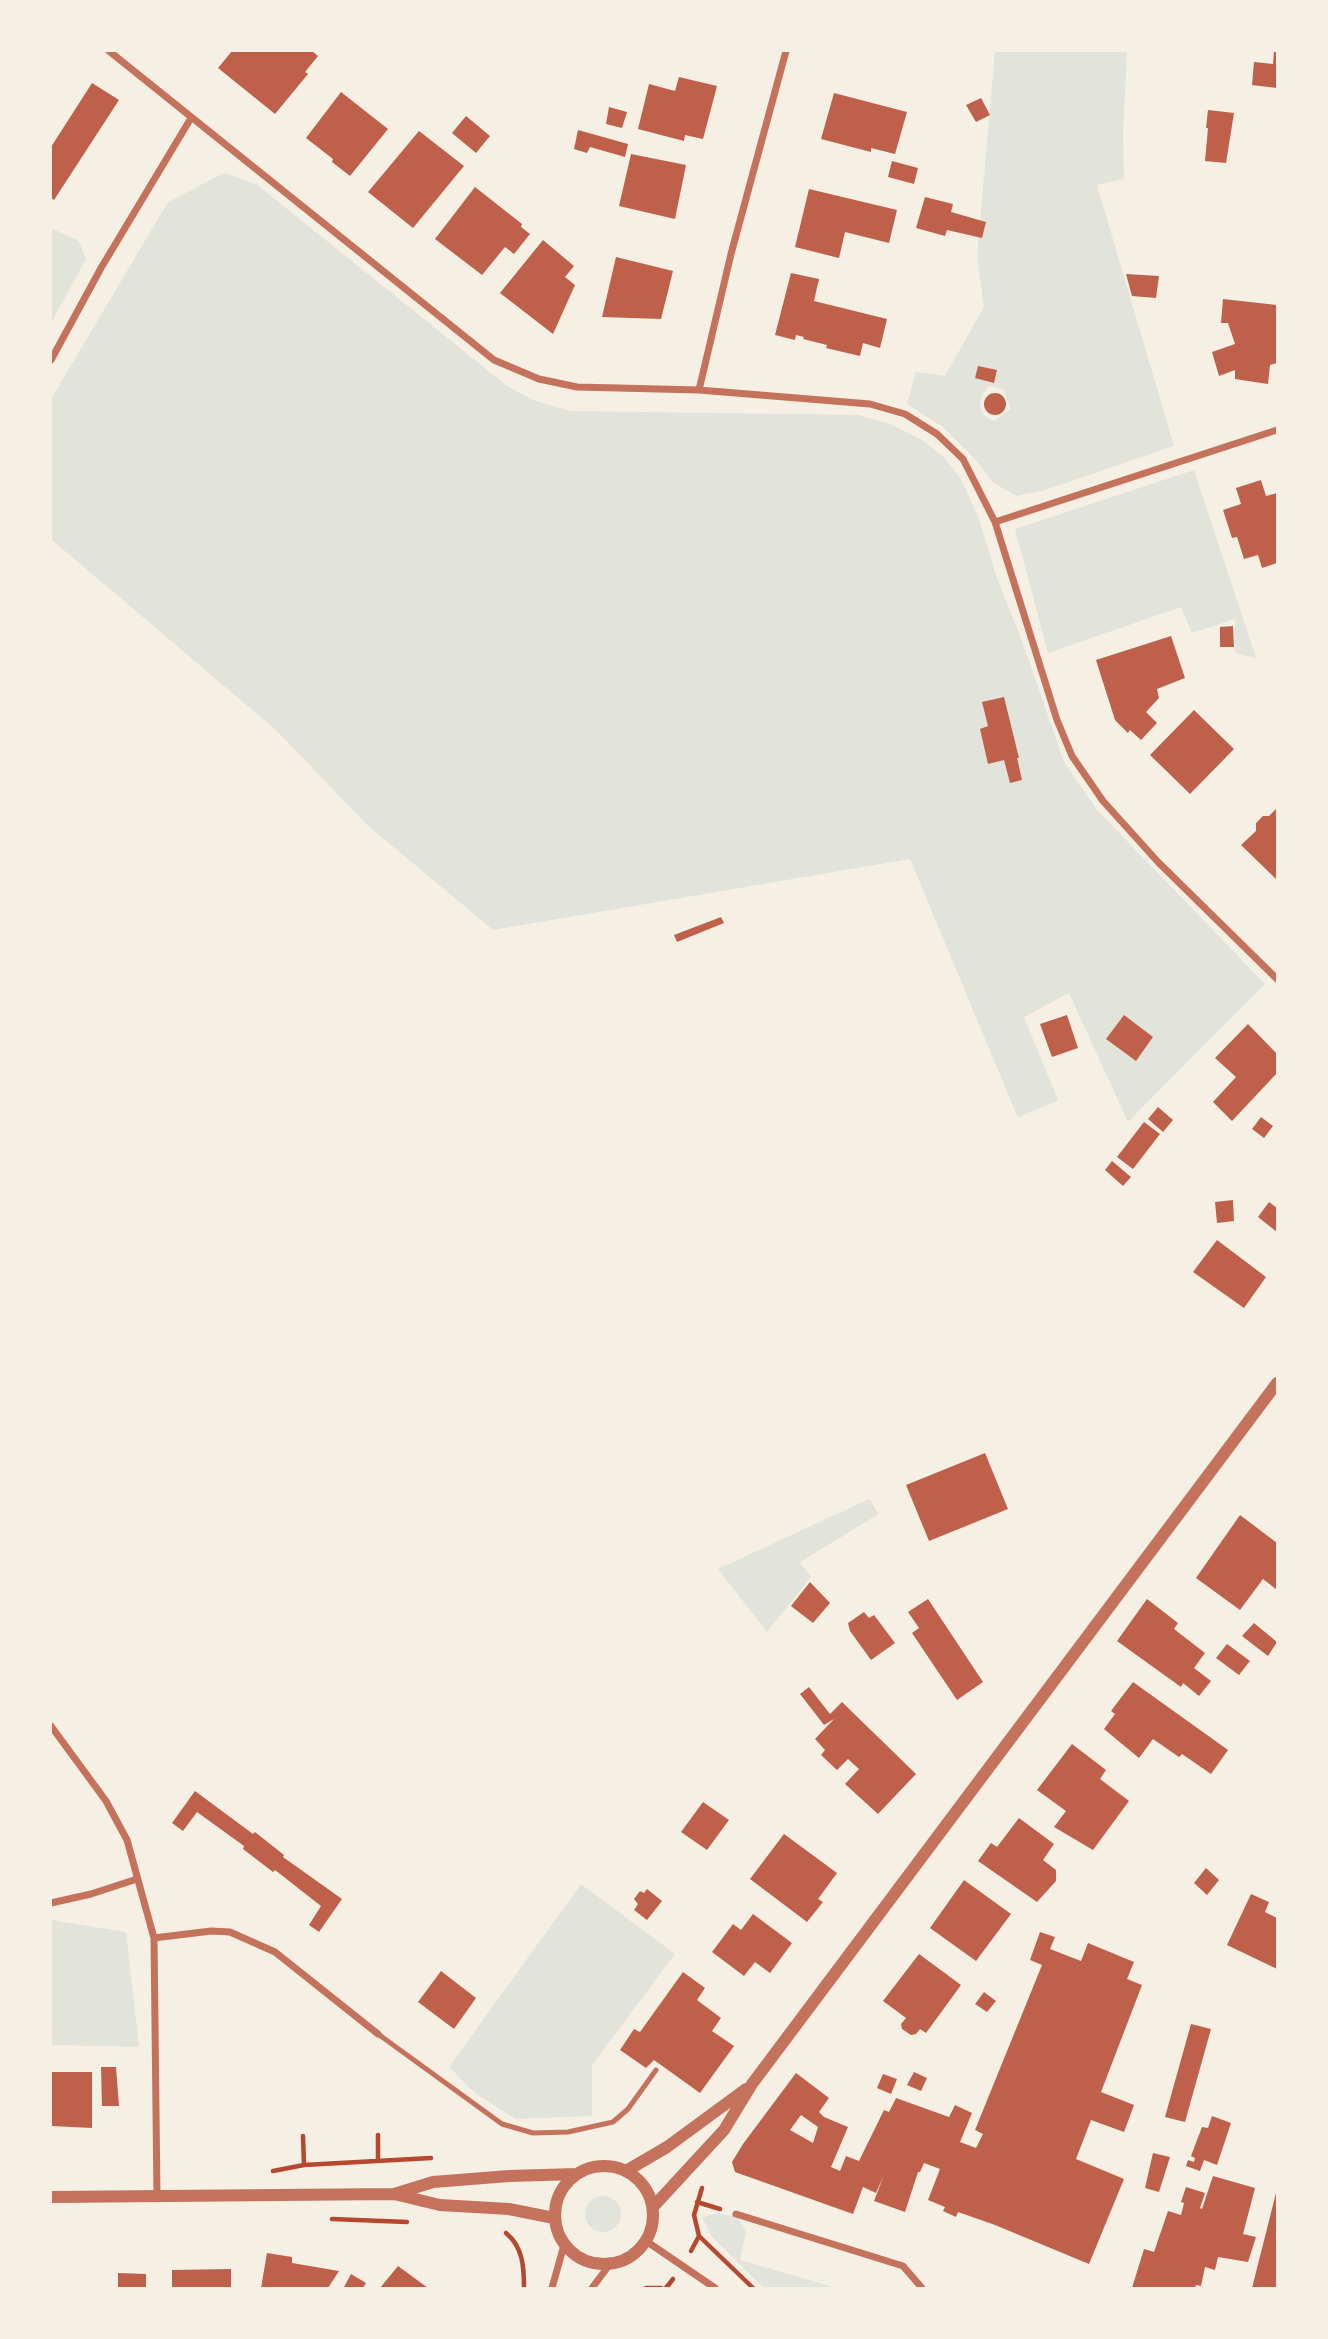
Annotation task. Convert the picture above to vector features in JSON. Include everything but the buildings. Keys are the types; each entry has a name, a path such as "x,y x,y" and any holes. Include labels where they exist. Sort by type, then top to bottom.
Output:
{"street":[{"path":"109,51 494,359 539,379 577,387 699,390 870,404 905,414 937,434 963,459 995,522 1057,720 1072,756 1103,801 1158,862 1277,979"},
{"path":"699,390 731,254 786,51"},
{"path":"51,360 100,268 191,118"},
{"path":"995,522 1277,430"},
{"path":"653,2207 724,2130 752,2084 1277,1383"},
{"path":"51,1726 106,1801 127,1840 153,1938 157,2197"},
{"path":"51,1903 138,1879"},
{"path":"153,1938 211,1931 230,1932 275,1952 378,2034"},
{"path":"626,2171 667,2147 752,2084"},
{"path":"609,2166 626,2171 643,2186 653,2207 653,2218 646,2241 637,2252 625,2260 610,2264 585,2261 564,2245 557,2232 554,2218 556,2201 564,2186 576,2174 592,2167 609,2166"},
{"path":"394,2194 433,2182 576,2174"},
{"path":"51,2197 394,2194 440,2205 509,2209 554,2218"},
{"path":"736,2214 903,2266 922,2288"},
{"path":"646,2241 715,2288"},
{"path":"552,2288 564,2245"},
{"path":"592,2288 610,2264"}],"lane":[{"path":"378,2034 502,2124 533,2133 568,2132 613,2122 628,2109 656,2070"}],"path":[{"path":"378,2135 378,2161"},
{"path":"303,2136 304,2165"},
{"path":"269,2172 304,2165 443,2157"},
{"path":"699,2191 694,2215 699,2236 753,2288"},
{"path":"321,2219 417,2223"},
{"path":"495,2231 508,2233 517,2246 524,2262 524,2288"},
{"path":"646,2288 661,2288"}],"shaded area":[{"path":"995,51 1127,51 1124,179 1097,185 1174,446 1042,491 1016,496 991,481 977,461 943,427 907,404 916,372 945,376 984,307 977,257","holes":["989,386 1003,389 1011,409 994,421 981,410 982,396"]},
{"path":"224,173 256,184 506,385 533,400 570,411 859,415 890,424 922,440 943,456 961,479 979,519 996,575 1064,762 1098,811 1265,984 1128,1122 1069,993 1024,1017 1058,1100 1018,1118 910,859 493,930 367,825 277,731 51,539 51,399 168,202"},
{"path":"51,228 79,241 86,259 51,323"},
{"path":"1194,470 1256,658 1235,653 1235,619 1192,633 1181,607 1048,653 1015,529"},
{"path":"869,1499 879,1514 800,1562 811,1577 767,1632 718,1569"},
{"path":"581,1884 675,1954 592,2065 592,2116 516,2119 476,2094 449,2067"},
{"path":"51,1920 126,1932 139,2047 51,2045"},
{"path":"603,2196 616,2201 621,2214 616,2227 603,2232 590,2227 585,2214 590,2201"},
{"path":"718,2213 737,2217 746,2232 740,2260 837,2288 764,2288 712,2237 702,2217"}]}
